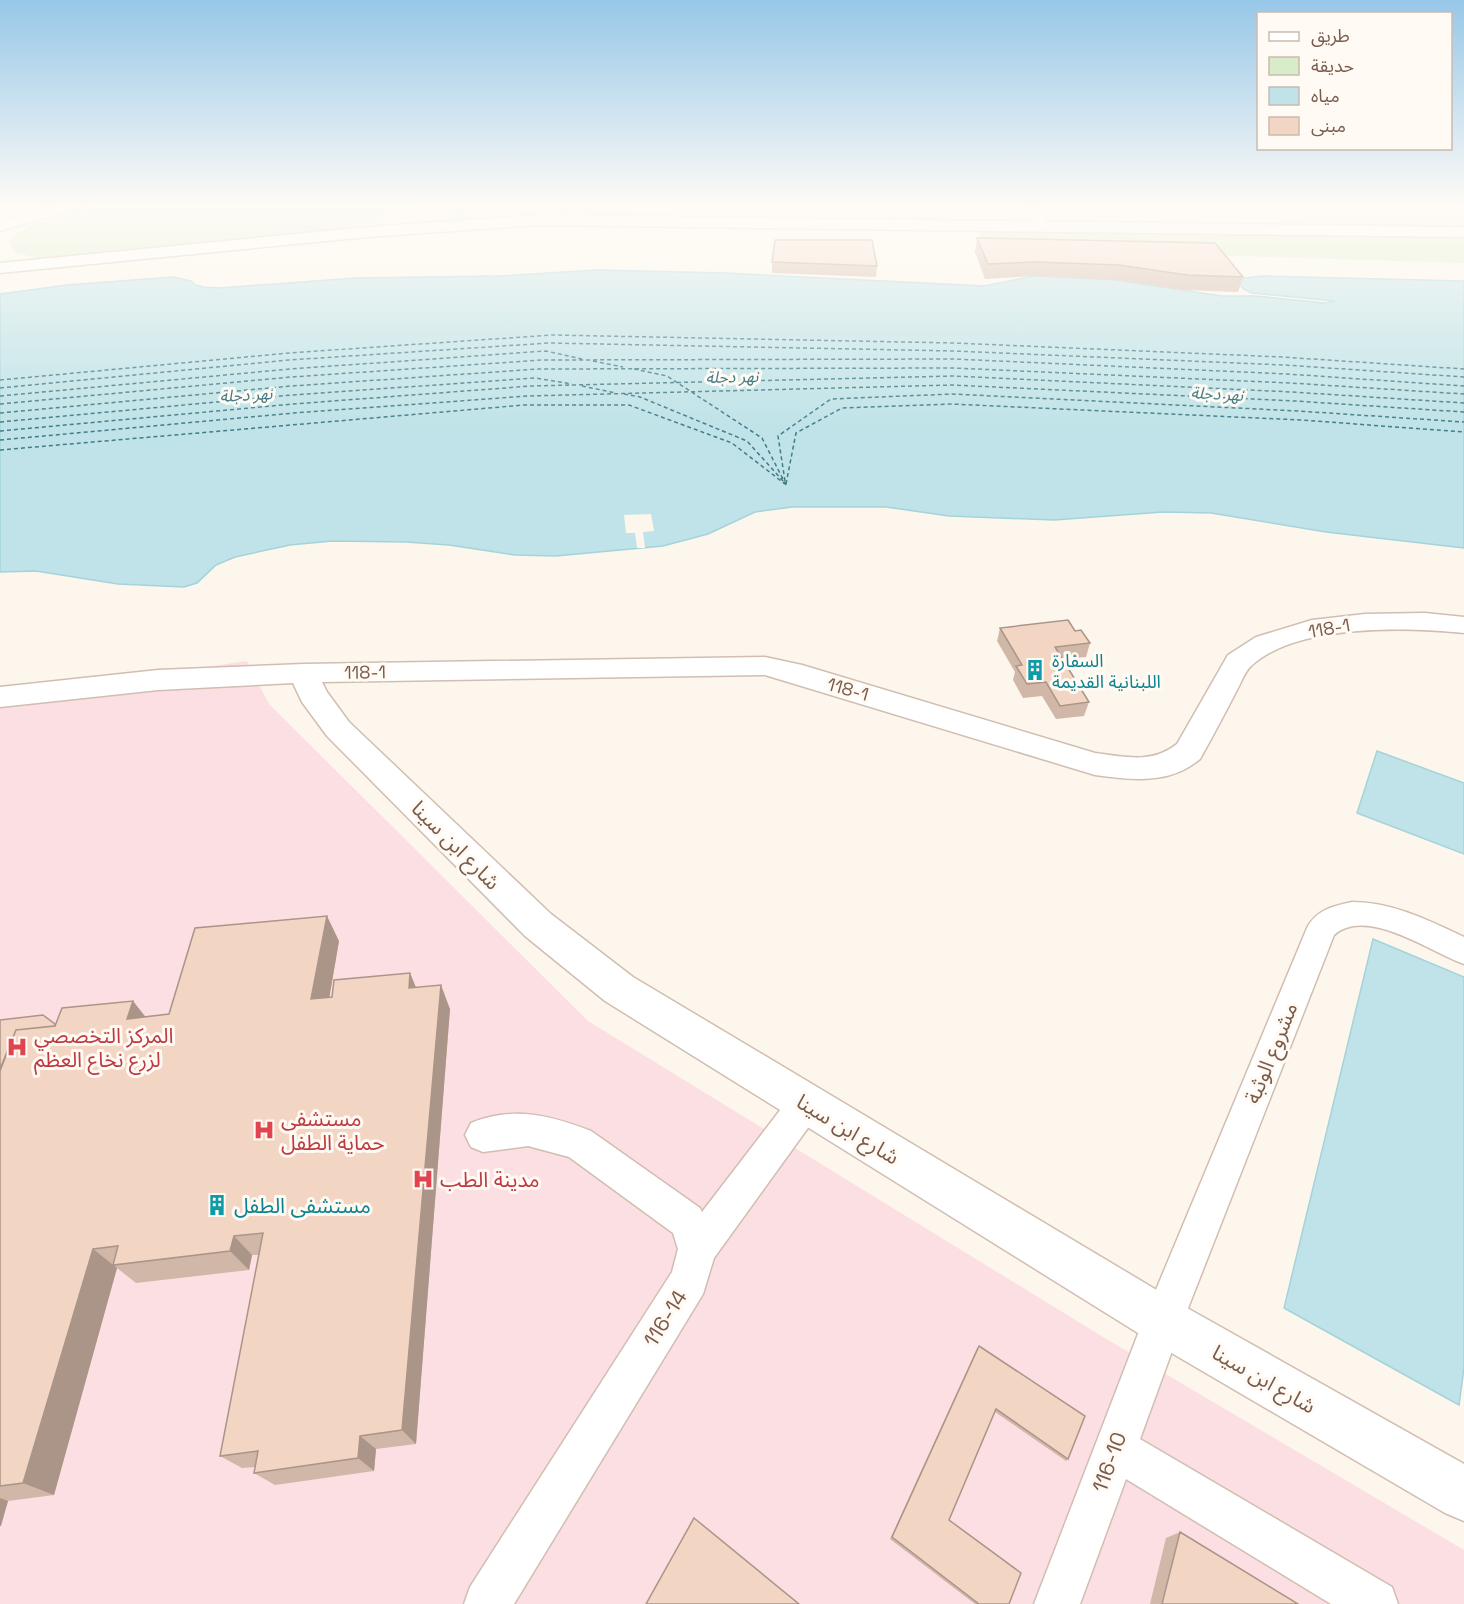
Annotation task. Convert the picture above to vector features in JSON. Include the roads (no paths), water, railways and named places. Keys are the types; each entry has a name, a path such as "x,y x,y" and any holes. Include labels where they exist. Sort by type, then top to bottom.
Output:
{"street":[{"name":"118-1","path":"0,697 158,680 304,674 765,666 936,714 1095,764 1132,769 1156,768 1177,761 1189,751 1238,661 1266,644 1312,629 1365,622 1425,621 1464,625"},
{"name":"شارع ابن سينا","path":"304,674 313,694 338,729 538,925 619,989 1163,1321 1464,1494"},
{"path":"0,719 129,704 142,700 150,693 158,680"},
{"name":"مشروع الوثبة","path":"1163,1321 1322,928 1337,917 1366,913 1403,923 1464,951"},
{"path":"697,1250 806,1103"},
{"path":"483,1135 528,1129 578,1143 687,1221 697,1250"},
{"name":"116-14","path":"487,1604 689,1280 697,1250"},
{"name":"116-10","path":"1057,1604 1163,1321"},
{"path":"1114,1448 1375,1604"}],"water":[{"name":"نهر دجلة","path":"148,279 181,279 203,287 219,288 344,279 841,279 984,286 1020,279 1092,279 1115,280 1222,296 1256,296 1325,303 1335,301 1252,293 1243,289 1239,282 1244,279 1464,281 1464,548 1326,532 1211,513 1163,512 1054,520 949,516 886,507 792,507 755,512 708,534 663,546 556,556 515,555 449,545 406,542 332,541 290,545 235,557 216,565 197,583 184,587 118,584 36,571 0,572 0,294 67,285"},
{"path":"1377,751 1464,783 1464,854 1357,813"},
{"path":"1373,939 1464,977 1464,1368 1459,1405 1284,1308"}],"place":[{"name":"السفارة اللبنانية القديمة","path":"1035,670"},
{"name":"المركز التخصصي لزرع نخاع العظم","path":"17,1047"},
{"name":"مستشفى حماية الطفل","path":"264,1130"},
{"name":"مدينة الطب","path":"423,1179"},
{"name":"مستشفى الطفل","path":"217,1205"}]}
